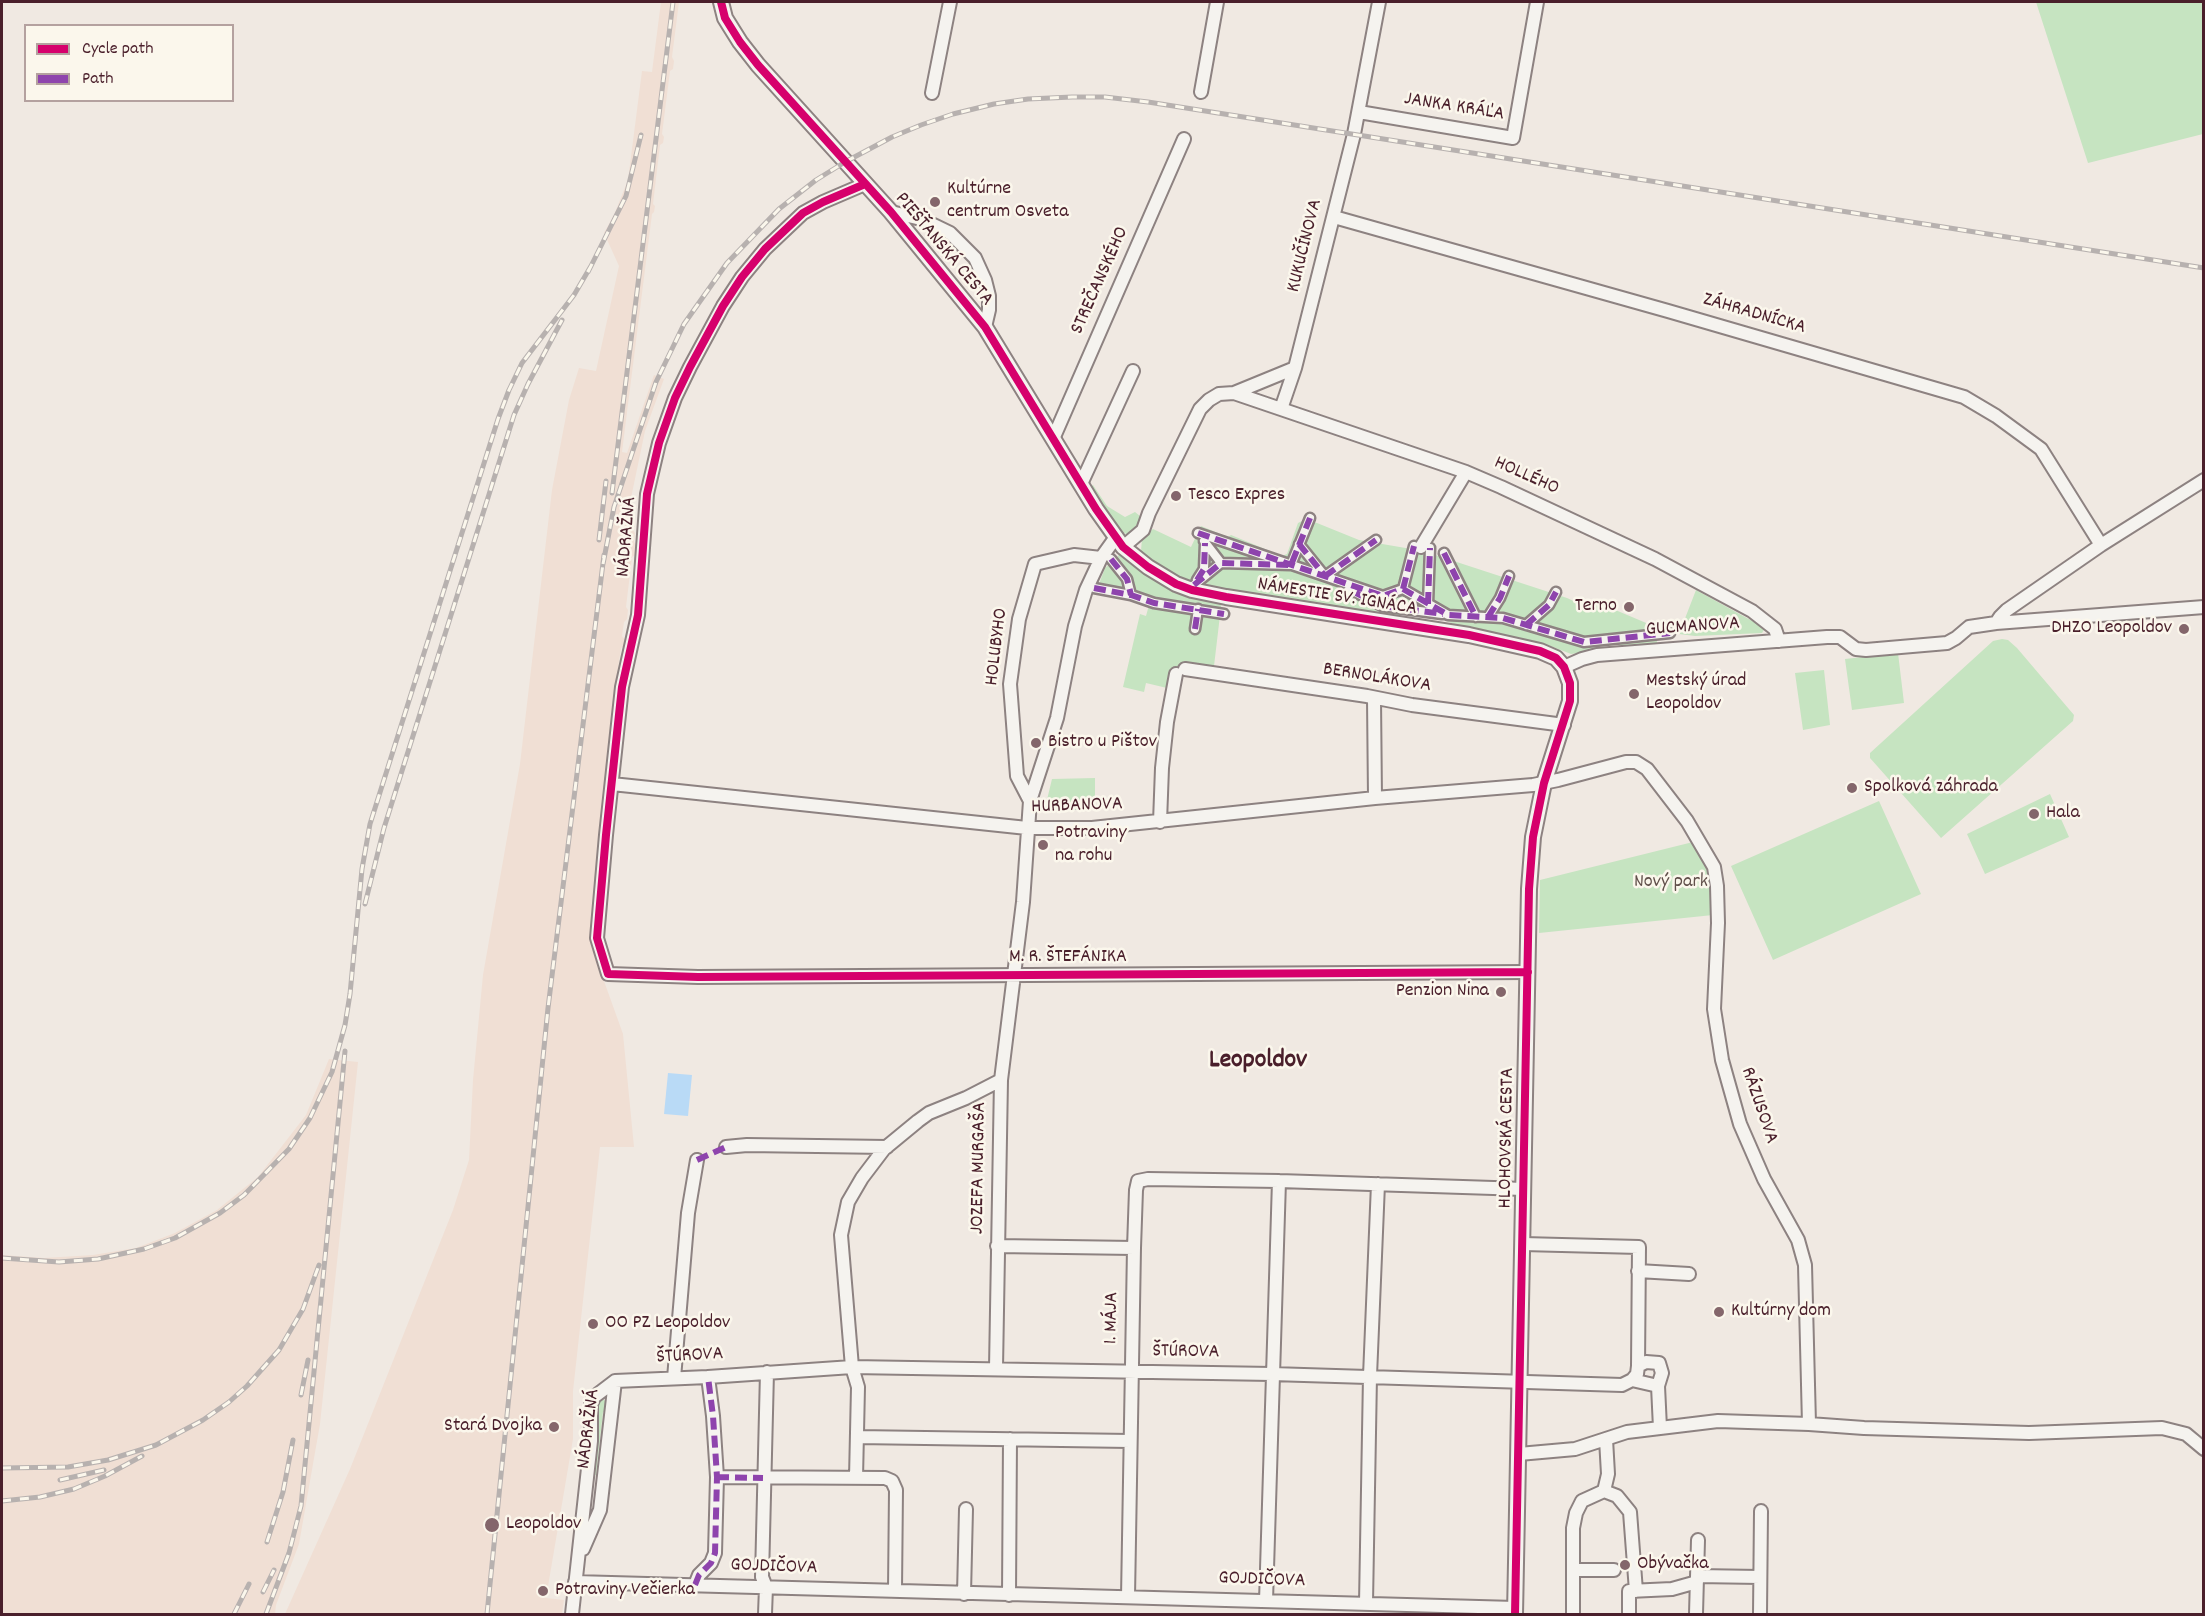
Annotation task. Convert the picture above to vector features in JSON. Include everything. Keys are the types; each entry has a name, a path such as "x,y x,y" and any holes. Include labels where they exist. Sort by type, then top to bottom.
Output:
{"street":[{"name":"PIEŠŤANSKÁ CESTA","path":"721,2 726,18 740,42 758,65 891,212 985,327 1081,484 1120,542"},
{"path":"932,93 950,2"},
{"path":"1201,92 1217,2"},
{"path":"1359,112 1379,2"},
{"name":"JANKA KRÁĽA","path":"1359,112 1513,138 1537,2"},
{"name":"KUKUČÍNOVA","path":"1281,409 1295,368 1359,112"},
{"name":"STREČANSKÉHO","path":"1053,438 1184,139"},
{"name":"NÁDRAŽNÁ","path":"608,974 597,938 622,687 638,615 647,494 659,443 675,398 695,357 742,277 765,249 803,213 865,184"},
{"name":"PIEŠŤANSKÁ CESTA","path":"891,212 921,219 950,233 975,258 989,296 985,327"},
{"name":"ZÁHRADNÍCKA","path":"1334,217 1964,397 1996,416 2041,449 2102,545"},
{"path":"1001,1080 1023,902 1030,801 1056,718 1075,626 1086,590 1120,542 1143,530 1149,513 1200,409 1219,394 1234,393 1295,368"},
{"path":"1081,484 1133,371"},
{"name":"HOLLÉHO","path":"1234,393 1466,472 1606,535 1752,611 1775,629 1779,641"},
{"path":"1221,563 1198,533 1383,596 1403,589 1422,547 1466,472"},
{"path":"1996,623 2007,610 2102,545 2204,480"},
{"path":"1291,565 1310,518"},
{"path":"1325,576 1376,540"},
{"name":"NÁMESTIE SV. IGNÁCA","path":"1120,542 1148,567 1176,584 1192,590 1469,635 1540,651 1556,658 1564,667"},
{"path":"1205,543 1204,569 1194,585 1221,563 1291,565"},
{"path":"1299,544 1325,576 1381,611 1411,610 1503,618 1584,642 1670,633"},
{"path":"1411,610 1425,602 1429,588 1422,547"},
{"path":"1444,553 1476,616"},
{"name":"HOLUBYHO","path":"1030,801 1017,776 1011,684 1019,619 1032,572 1035,564 1074,555 1106,559"},
{"path":"1106,559 1126,579 1131,595"},
{"path":"1488,617 1500,598 1509,576"},
{"path":"1094,588 1131,595 1154,603 1186,606 1224,614"},
{"path":"1403,589 1448,615"},
{"path":"1526,625 1550,605 1556,592"},
{"path":"1186,606 1190,594"},
{"path":"1381,611 1383,596"},
{"path":"1996,623 2204,607"},
{"path":"1194,629 1197,609"},
{"name":"GUCMANOVA","path":"1564,667 1582,659 1597,656 1840,637 1856,649 1866,650 1947,643 1969,627 1996,623"},
{"name":"HLOHOVSKÁ CESTA","path":"1515,1611 1529,889 1533,837 1544,783 1570,701 1570,683 1564,667"},
{"name":"BERNOLÁKOVA","path":"1160,822 1167,722 1180,672 1332,691 1374,699 1564,725"},
{"path":"1374,699 1375,798"},
{"name":"RÁZUSOVA","path":"1544,783 1626,762 1636,762 1647,769 1662,786 1687,821 1714,867 1719,923 1714,1009 1722,1060 1740,1124 1764,1179 1798,1240 1805,1265 1809,1424"},
{"name":"HURBANOVA","path":"612,784 1027,828 1092,828 1375,798 1544,783"},
{"name":"M. R. ŠTEFÁNIKA","path":"608,974 698,977 1528,972"},
{"name":"JOZEFA MURGAŠA","path":"852,1367 841,1235 848,1202 862,1178 887,1147 929,1113 1001,1080 996,1368"},
{"path":"726,1147 747,1145 887,1147"},
{"path":"674,1378 688,1213 697,1160"},
{"name":"1. MÁJA","path":"1128,1597 1131,1372 1138,1181 1148,1179 1279,1181 1524,1189"},
{"path":"1266,1601 1279,1181"},
{"path":"1366,1603 1370,1376 1378,1184"},
{"path":"1520,1382 1622,1385 1638,1374 1639,1247 1523,1244"},
{"name":"JOZEFA MURGAŠA","path":"997,1246 1134,1248"},
{"path":"1638,1271 1689,1274"},
{"path":"1638,1366 1646,1362 1659,1363 1662,1373 1658,1386 1660,1428"},
{"path":"852,1367 858,1387 856,1478"},
{"name":"ŠTÚROVA","path":"615,1381 852,1367 1370,1376 1520,1382"},
{"path":"765,1614 766,1587 762,1577 767,1372"},
{"path":"695,1585 699,1575 711,1563 715,1553 717,1477 708,1377"},
{"path":"1632,1380 1658,1386"},
{"name":"NÁDRAŽNÁ","path":"578,1563 600,1510 615,1381"},
{"name":"NÁDRAŽNÁ","path":"572,1614 591,1441 591,1404 594,1397 615,1381"},
{"path":"1519,1454 1575,1449 1627,1432 1718,1421 2029,1433 2162,1428 2186,1434 2204,1449"},
{"path":"857,1437 1130,1441"},
{"path":"1009,1595 1010,1439"},
{"path":"1604,1491 1608,1474 1606,1439"},
{"path":"717,1477 885,1478 892,1481 896,1490 895,1590"},
{"path":"1573,1614 1573,1528 1576,1513 1582,1502 1604,1491 1617,1496 1630,1512 1636,1591"},
{"path":"964,1593 966,1509"},
{"path":"1760,1614 1761,1511"},
{"path":"1696,1614 1698,1540"},
{"path":"1574,1570 1614,1569"},
{"path":"1629,1614 1629,1591 1672,1589 1697,1579 1760,1577"},
{"name":"GOJDIČOVA","path":"574,1582 1366,1603 1515,1611"}],"shaded area":[{"path":"661,2 679,2 672,57 674,61 673,69 670,71 662,134 663,143 660,145 653,204 655,206 652,214 622,452 627,453 654,375 664,379 645,431 631,498 628,523 635,533 636,545 635,555 632,557 626,607 627,619 624,622 622,636 625,640 621,648 616,682 619,683 596,903 595,956 623,1034 634,1147 600,1147 573,1391 573,1439 546,1598 564,1600 562,1614 285,1614 350,1469 453,1210 469,1160 473,1080 483,975 520,764 552,490 569,400 579,368 596,371 619,266 604,233 628,180 642,71 652,72"},
{"path":"329,1059 358,1062 320,1424 299,1544 276,1605 275,1614 2,1614 2,1255 44,1258 93,1255 136,1248 175,1233 217,1210 258,1177 306,1115"}],"green space":[{"path":"2036,2 2203,2 2203,134 2088,163"},
{"path":"1093,485 1107,506 1125,517 1135,512 1140,516 1134,531 1127,534 1119,532 1091,486"},
{"path":"1304,520 1359,540 1423,551 1585,606 1594,601 1670,633 1657,635 1657,646 1619,649 1618,641 1602,642 1595,651 1571,654 1548,645 1471,631 1444,620 1408,614 1393,617 1223,590 1214,666 1210,670 1182,666 1173,672 1167,688 1146,683 1144,692 1123,687 1140,614 1146,616 1149,605 1096,592 1105,568 1121,553 1141,551 1142,538 1153,529 1191,547 1201,526 1228,537 1231,535 1282,556 1287,554 1298,523"},
{"path":"1696,590 1765,628 1762,633 1695,636 1679,634"},
{"path":"2008,640 2017,648 2074,715 2073,721 1941,838 1870,758 1870,753 1993,641"},
{"path":"1898,653 1904,703 1852,710 1845,659"},
{"path":"1824,670 1830,725 1803,730 1795,673"},
{"path":"1095,778 1095,810 1048,810 1045,808 1052,779"},
{"name":"Hala","path":"2050,794 2069,837 1985,874 1967,834"},
{"path":"1879,801 1921,894 1773,960 1731,866"},
{"name":"Nový park","path":"1693,842 1711,878 1713,915 1539,933 1540,880"},
{"path":"597,1400 604,1400 607,1403 606,1412 603,1412 596,1475 592,1474 593,1414"}],"water":[{"path":"668,1073 692,1075 688,1116 664,1114"}],"railway":[{"path":"612,493 673,2"},
{"path":"603,564 614,507 656,382 684,324 727,263 779,209 816,180 845,162 892,137 921,125 994,104 1028,99 1072,97 1105,97 1148,102 2204,268"},
{"path":"588,272 626,196 641,135"},
{"path":"2,1258 59,1262 98,1259 144,1249 175,1238 220,1213 244,1195 289,1149 310,1118 332,1072 345,1025 362,869 370,824 498,419 522,363 574,295 591,266"},
{"path":"365,904 384,828 514,415 562,320"},
{"path":"599,540 606,481"},
{"path":"487,1614 548,1008 604,555"},
{"path":"266,1614 289,1553 301,1506 345,1051"},
{"path":"2,1468 68,1467 108,1460 156,1445 203,1420 247,1386 279,1350 303,1309 319,1265"},
{"path":"301,1395 308,1360"},
{"path":"267,1542 283,1492 293,1440"},
{"path":"2,1501 40,1497 74,1489 105,1476 142,1456"},
{"path":"60,1480 104,1470"},
{"path":"263,1592 274,1570"},
{"path":"234,1614 249,1584"}],"marked path":[{"path":"1194,585 1221,563 1291,565 1310,518"},
{"path":"1198,533 1383,596 1403,589 1448,615 1503,618 1584,642 1670,633"},
{"path":"1325,576 1376,540"},
{"path":"1197,580 1204,569 1205,543"},
{"path":"1299,544 1325,576"},
{"path":"1403,589 1414,546"},
{"path":"1428,604 1430,548"},
{"path":"1444,553 1476,617"},
{"path":"1111,559 1127,579 1131,595"},
{"path":"1488,617 1500,598 1509,576"},
{"path":"1094,588 1131,595 1154,603 1224,614"},
{"path":"1526,625 1549,605 1556,592"},
{"path":"1356,593 1382,606 1443,614"},
{"path":"1195,629 1198,609"},
{"path":"697,1160 726,1147"},
{"path":"695,1585 699,1575 711,1563 715,1553 717,1477 708,1377"},
{"path":"717,1477 763,1478"}],"cycle path":[{"path":"721,2 725,18 758,65 891,212 985,327 1096,509 1123,547 1148,567 1176,584 1192,590 1469,635 1540,651 1556,658 1564,667 1570,683 1570,701 1544,783 1533,837 1529,889 1515,1614"},
{"path":"865,184 803,213 765,249 742,277 723,306 690,367 675,398 659,443 647,494 638,615 622,687 606,835 597,938 608,974 698,977 1528,972"}],"place":[{"name":"Kultúrne centrum Osveta","path":"935,202"},
{"name":"Tesco Expres","path":"1176,496"},
{"name":"Terno","path":"1629,607"},
{"name":"DHZO Leopoldov","path":"2184,629"},
{"name":"Mestský úrad Leopoldov","path":"1634,694"},
{"name":"Bistro u Pištov","path":"1036,743"},
{"name":"Spolková záhrada","path":"1852,788"},
{"name":"Hala","path":"2034,814"},
{"name":"Potraviny na rohu","path":"1043,845"},
{"name":"Penzion Nina","path":"1501,992"},
{"name":"Kultúrny dom","path":"1719,1312"},
{"name":"OO PZ Leopoldov","path":"593,1324"},
{"name":"Stará Dvojka","path":"554,1427"},
{"name":"Leopoldov","path":"492,1525"},
{"name":"Obývačka","path":"1625,1565"},
{"name":"Potraviny Večierka","path":"543,1591"}],"district":[{"name":"Leopoldov","path":"1258,1062"}]}
